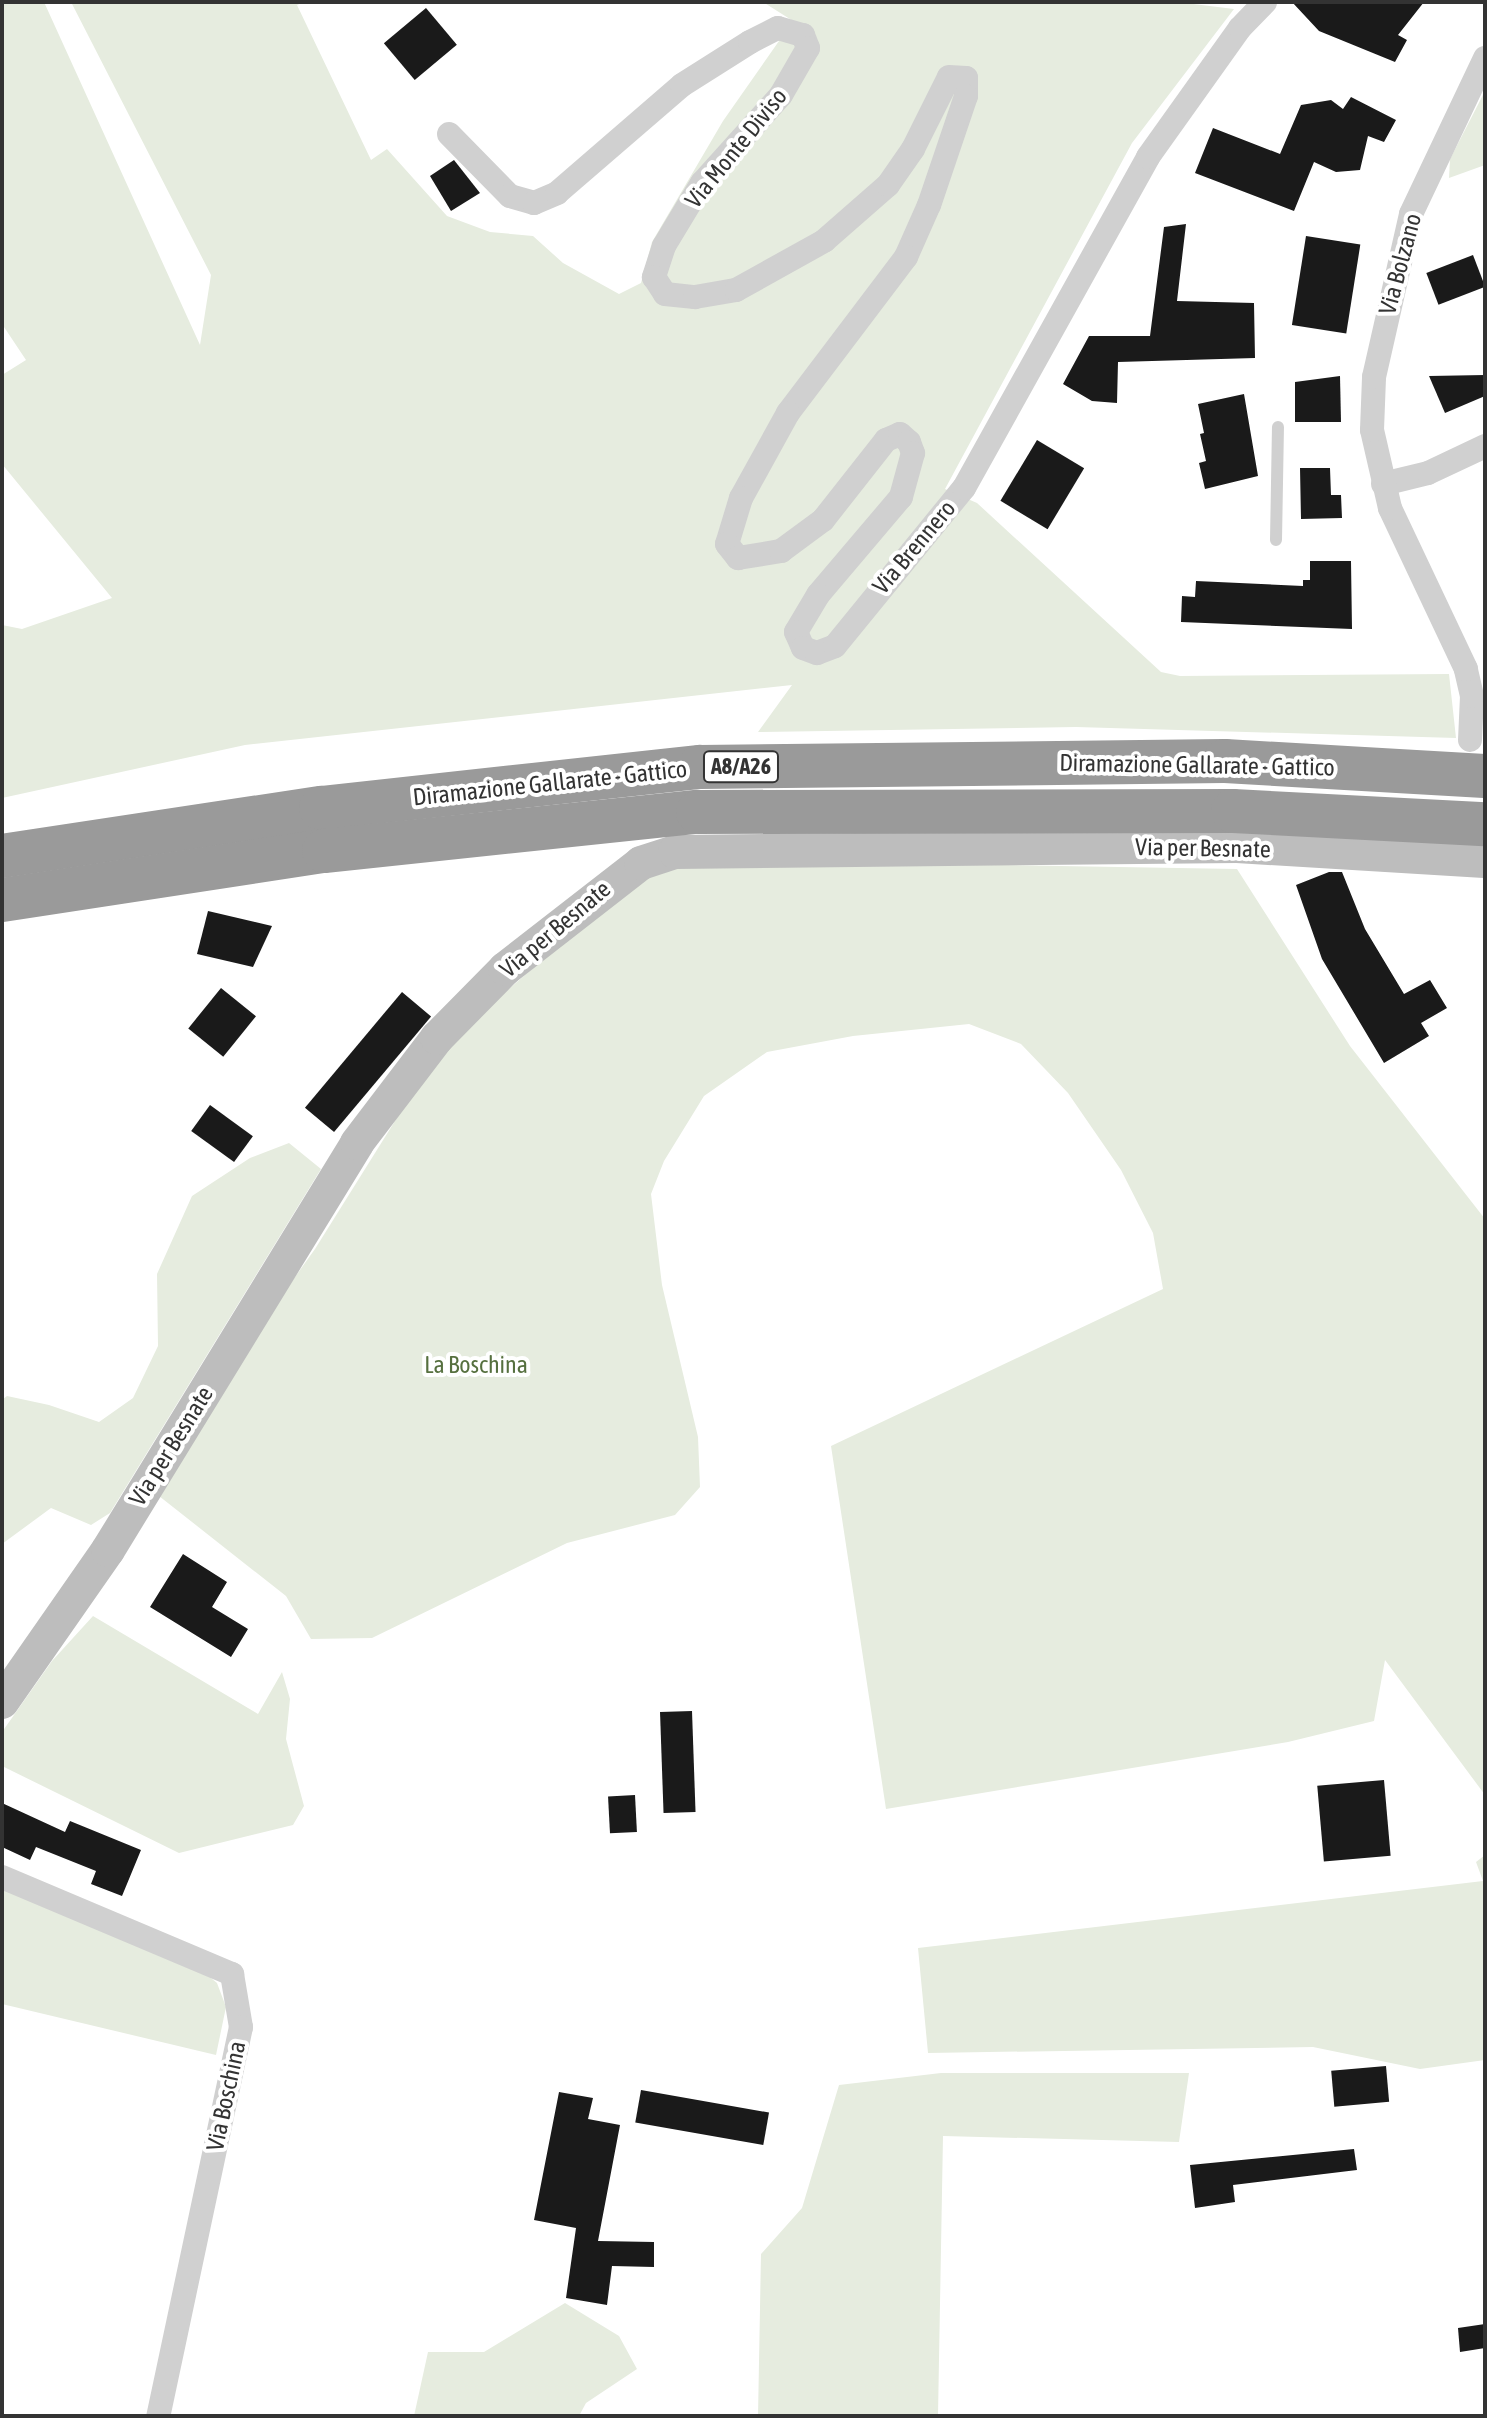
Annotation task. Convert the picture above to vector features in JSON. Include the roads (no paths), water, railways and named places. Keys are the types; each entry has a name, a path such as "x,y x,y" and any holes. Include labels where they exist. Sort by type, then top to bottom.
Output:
{"highway":[{"name":"Diramazione Gallarate - Gattico","path":"2,856 321,808 700,767 1477,758"},
{"name":"Diramazione Gallarate - Gattico","path":"2,900 324,851 698,812 1233,811 1460,840"}],"street":[{"name":"Via Brennero","path":"727,544 738,558 781,551 823,520 886,440 900,434 909,442 913,453 901,497 818,595 796,632 803,648 817,653 835,646 964,488 1148,157 1240,28 1265,2"},
{"name":"Via Monte Diviso","path":"449,134 510,196 534,203 557,193 682,85 739,49 778,28 803,35 808,48 781,95 702,183 664,246 654,277 665,294 695,297 736,290 843,225 888,185 913,149 949,77 966,78 966,96 906,257 788,413 741,498 727,544"},
{"name":"Via Bolzano","path":"1477,758 1472,696 1466,669 1390,508 1372,430 1374,377 1389,296 1411,214 1485,58"},
{"path":"1383,484 1428,473 1485,446"},
{"name":"Via per Besnate","path":"2,1702 108,1550 366,1131 437,1038 505,969 641,863 675,852 1237,846 1460,840 1485,861"},
{"name":"Via Boschina","path":"2,1877 232,1974 241,2027 158,2416"}],"lane":[{"path":"1276,540 1278,427"}],"park label":[{"name":"La Boschina","path":"476,1365"}]}
